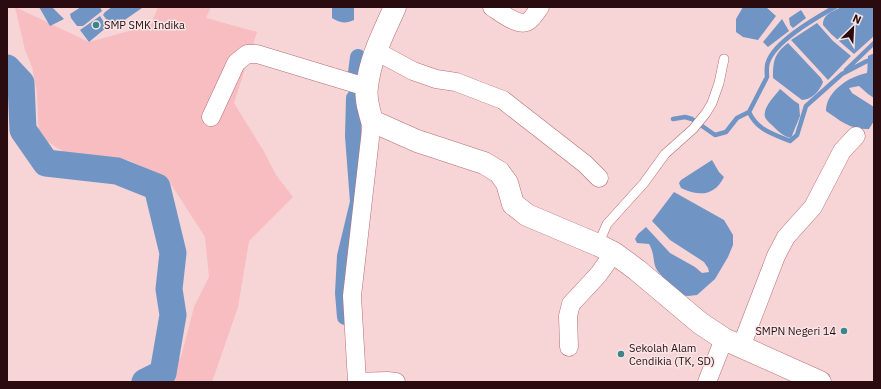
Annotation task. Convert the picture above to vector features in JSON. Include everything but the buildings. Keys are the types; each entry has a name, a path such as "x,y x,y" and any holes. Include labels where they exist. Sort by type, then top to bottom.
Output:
{"street":[{"path":"395,7 376,51 366,87 368,106 372,121 352,296 357,382 387,380 396,382"},
{"path":"492,7 513,20 524,22 529,21 540,7"},
{"path":"376,51 413,71 436,79 456,82 503,100 585,164 599,178"},
{"path":"211,117 236,63 248,54 257,54 366,87"},
{"path":"372,121 417,141 484,163 499,172 506,183 513,204 527,215 606,249 637,270 700,323 733,343 820,382"},
{"path":"707,382 733,343 786,237 813,207 842,151 856,136"},
{"path":"570,347 568,316 570,304 598,275 606,249"}],"lane":[{"path":"606,249 607,224 644,184 664,154 694,129 706,114 712,103 719,82 724,59"}],"shaded area":[{"path":"15,7 89,42 150,27 158,7 211,7 206,18 257,32 234,103 263,150 276,175 293,197 249,241 238,307 212,382 156,382 181,357 194,307 209,277 205,237 167,178 128,160 70,156 39,136 37,92 32,67 25,50"}],"water":[{"path":"39,7 52,7 64,19 50,26"},
{"path":"81,7 100,7 102,11 83,26 77,26 70,14"},
{"path":"112,7 142,8 113,28 103,15"},
{"path":"332,7 354,7 354,20 343,22 332,18"},
{"path":"743,7 766,7 776,16 758,40 743,37 736,32 736,19"},
{"path":"841,7 874,7 874,36 854,54 823,25 823,21 826,16"},
{"path":"801,10 806,18 793,28 790,25 789,18"},
{"path":"100,16 107,27 89,42 80,30"},
{"path":"782,19 789,31 768,47 763,42"},
{"path":"817,23 833,41 851,56 828,80 791,40"},
{"path":"788,43 823,82 820,89 815,94 805,100 802,100 773,78 775,58"},
{"path":"874,54 874,98 859,86 849,88 852,93 874,107 874,121 869,129 856,128 846,124 826,111 827,104 834,91 840,86 853,77 867,73 868,56"},
{"path":"780,89 799,104 800,116 791,138 779,132 766,119 765,115 766,107"},
{"path":"712,160 719,172 724,177 720,184 705,193 687,191 681,188 679,183 681,180"},
{"path":"674,192 724,220 733,235 733,245 715,279 697,295 677,295 661,282 662,276 656,268 653,253 649,244 637,243 635,239 646,227 670,253 695,267 702,273 709,272 704,262 670,240 652,221"}],"waterway":[{"path":"767,77 768,62 772,54 779,46 797,31 835,7"},
{"path":"846,70 874,43"},
{"path":"355,81 358,57"},
{"path":"749,112 756,123 766,131 790,141 797,135 806,106 842,74 867,61"},
{"path":"7,68 21,83 23,130 46,163 117,171 157,187 173,253 169,289 173,315 163,373 145,382"},
{"path":"673,119 685,117 692,119 715,135 726,132 737,118 749,112 766,79"},
{"path":"345,317 343,293 345,256 358,202 353,136 354,98"}],"place":[{"name":"SMP SMK Indika","path":"96,25"},
{"name":"SMPN Negeri 14","path":"844,331"},
{"name":"Sekolah Alam Cendikia (TK, SD)","path":"621,354"}]}
